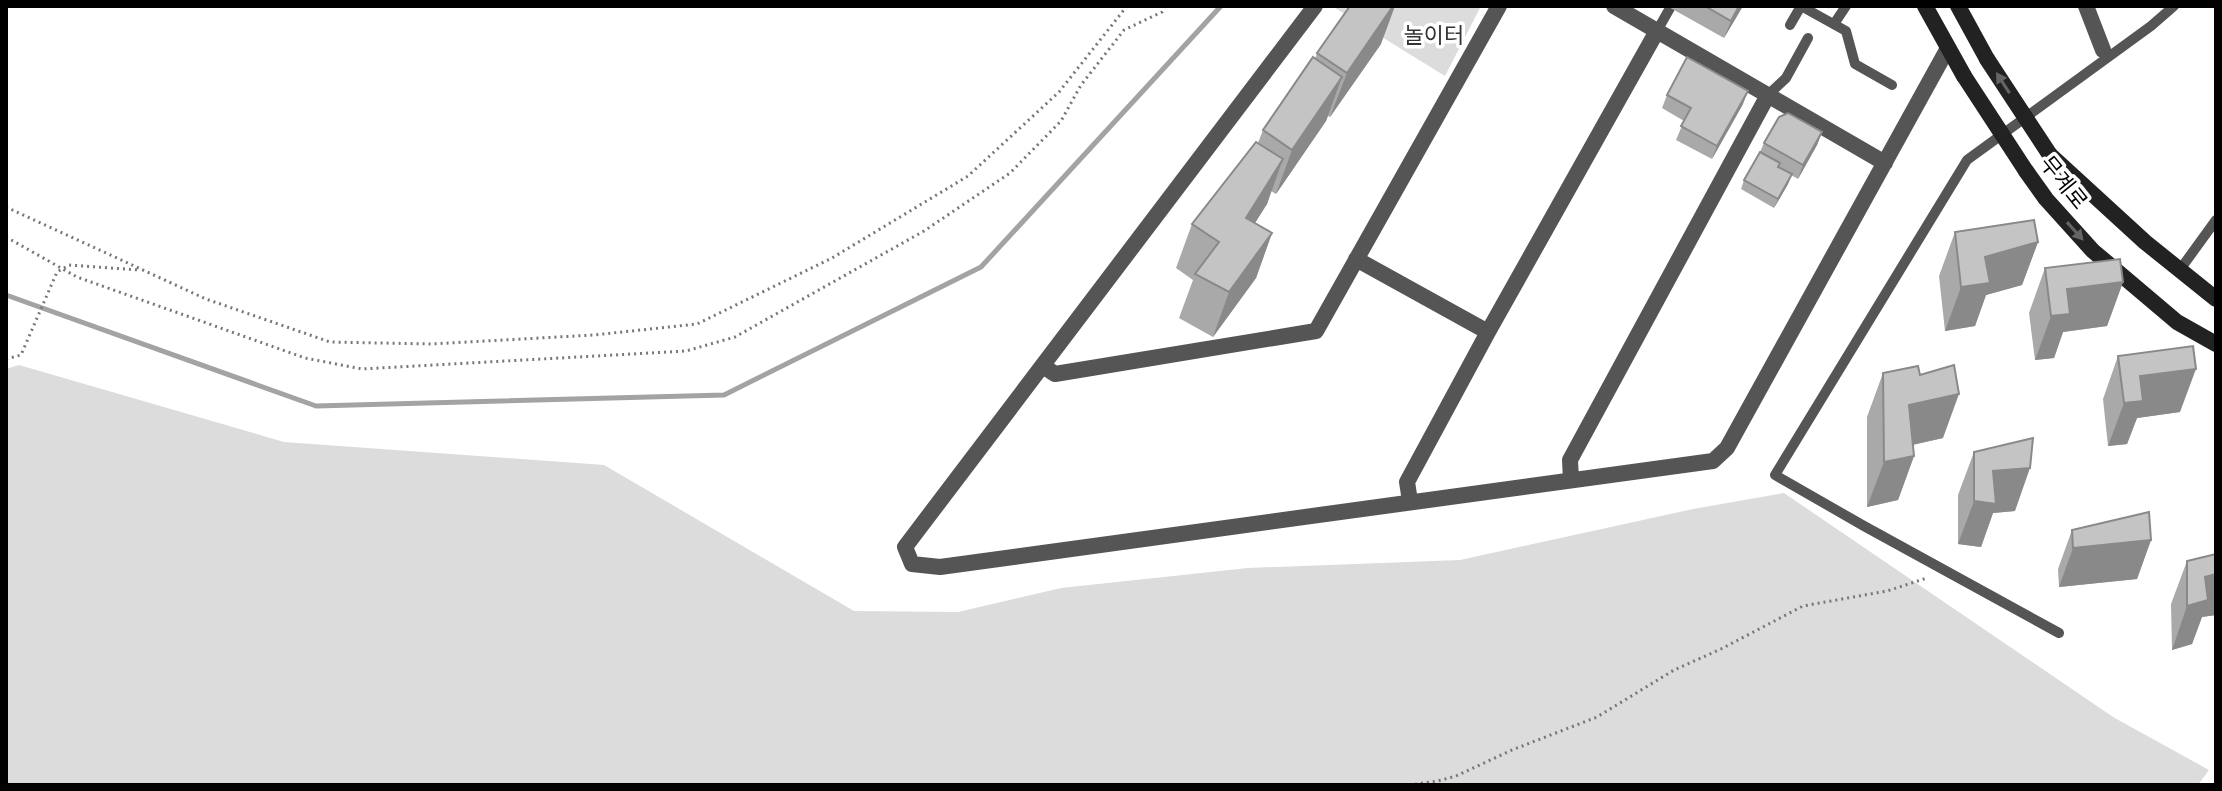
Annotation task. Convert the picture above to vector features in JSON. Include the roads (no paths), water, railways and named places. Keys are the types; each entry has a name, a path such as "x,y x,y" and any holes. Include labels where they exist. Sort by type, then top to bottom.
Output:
{"main road":[{"name":"무계로","path":"1925,6 1964,76 2046,199 2093,251 2177,322 2216,344"},
{"name":"무계로","path":"1958,6 1987,59 2050,155 2179,271 2216,299"}],"street":[{"path":"1315,6 905,547 912,564 940,567 1713,461 1727,448 1948,48"},
{"path":"1043,366 1055,374 1316,331 1499,6"},
{"path":"1614,6 1885,163"},
{"path":"2086,6 2103,50"},
{"path":"1410,501 1407,482 1657,31"},
{"path":"1571,480 1570,460 1768,95"},
{"path":"1356,259 1488,332"}],"lane":[{"path":"1790,25 1801,6 1846,31 1855,64 1892,85"},
{"path":"1834,24 1846,6"},
{"path":"2059,633 1775,475 1967,160 2174,6"},
{"path":"1657,31 1670,8"},
{"path":"1768,95 1786,78 1808,38"},
{"path":"2179,271 2216,220"}],"waterway":[{"path":"6,295 316,406 724,395 981,267 1221,6"}],"park label":[{"name":"놀이터","path":"1434,35"}]}
